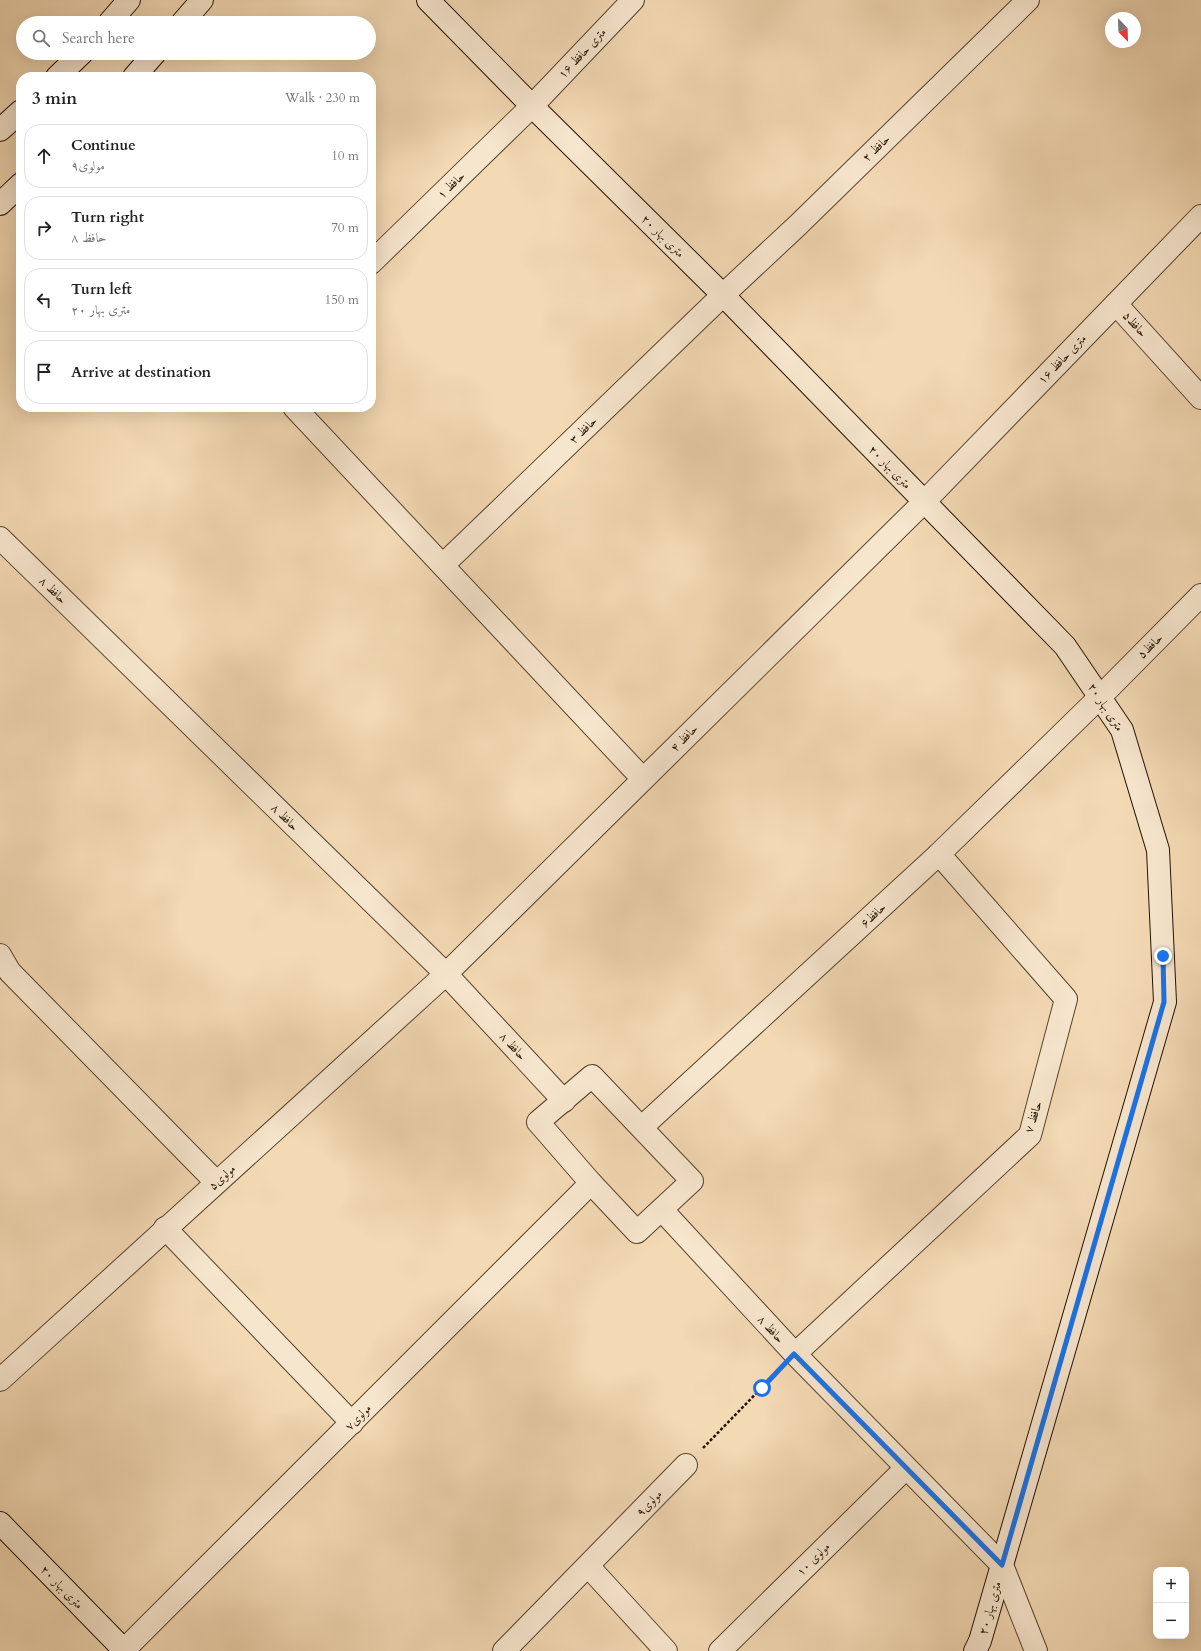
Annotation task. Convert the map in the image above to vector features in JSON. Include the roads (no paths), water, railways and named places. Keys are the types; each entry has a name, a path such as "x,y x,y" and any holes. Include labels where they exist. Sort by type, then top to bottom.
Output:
{"street":[{"path":"115,16 129,0"},
{"path":"188,16 202,0"},
{"name":"۲۰ متری بهار","path":"428,0 722,295 1065,646 1122,730 1158,850 1164,1002 980,1641 975,1651"},
{"name":"۱۶ متری حافظ","path":"532,106 632,0"},
{"name":"حافظ ۲","path":"722,295 798,225 1028,0"},
{"path":"62,72 75,60"},
{"path":"138,72 149,60"},
{"name":"حافظ ۱","path":"376,258 532,106"},
{"path":"0,130 16,116"},
{"path":"1,202 16,188"},
{"name":"۱۶ متری حافظ","path":"924,502 1201,216"},
{"name":"حافظ ۳","path":"443,565 722,295"},
{"name":"حافظ۵","path":"1116,304 1201,398"},
{"path":"299,412 643,779"},
{"name":"حافظ ۴","path":"446,974 924,502"},
{"name":"حافظ ۸","path":"0,538 446,974 564,1101"},
{"name":"حافظ۵","path":"1100,697 1201,595"},
{"name":"حافظ۶","path":"642,1127 939,854 1100,697"},
{"name":"حافظ ۷","path":"794,1354 1030,1135 1066,999 939,854"},
{"path":"3,970 216,1182"},
{"name":"مولوی۵","path":"0,1380 446,974"},
{"path":"592,1076 642,1127 692,1181 638,1232 591,1183 538,1122 592,1076"},
{"name":"مولوی۷","path":"124,1651 591,1183"},
{"name":"حافظ ۸","path":"662,1210 794,1354 1002,1565"},
{"path":"166,1228 352,1423"},
{"name":"مولوی۹","path":"504,1651 686,1465"},
{"name":"مولوی ۱۰","path":"720,1651 906,1468"},
{"name":"۲۰ متری بهار","path":"0,1522 124,1651"},
{"path":"1002,1565 1036,1651"},
{"path":"588,1566 666,1651"}]}
